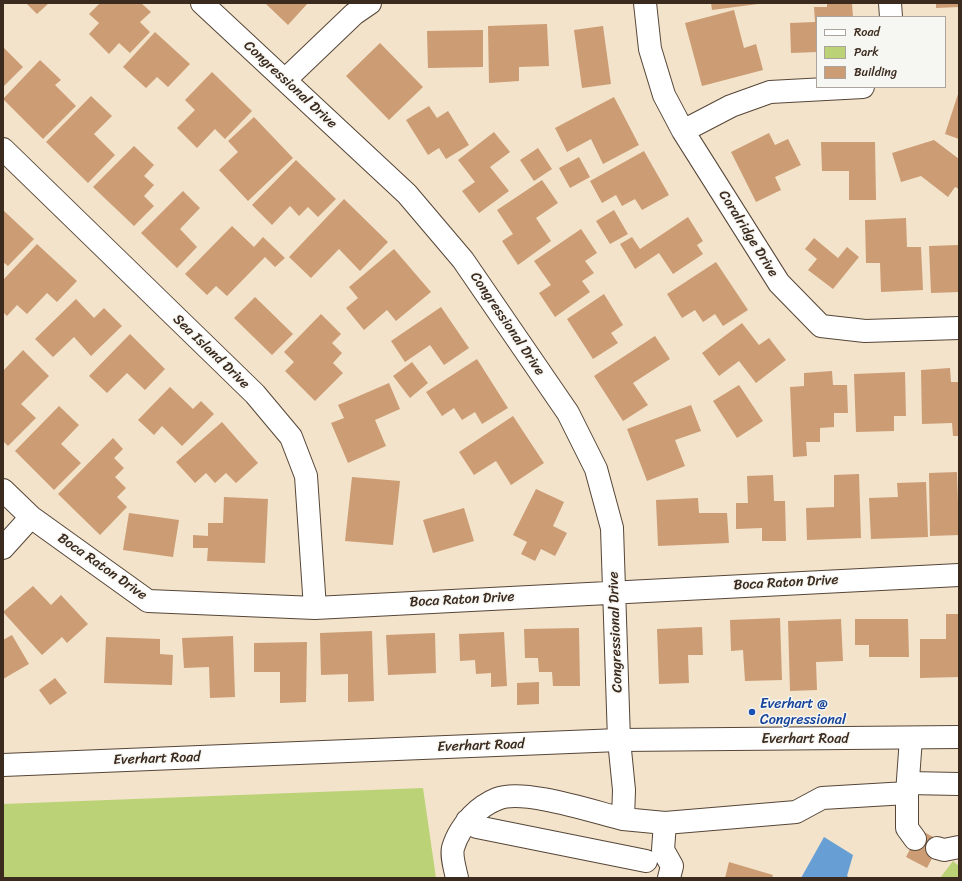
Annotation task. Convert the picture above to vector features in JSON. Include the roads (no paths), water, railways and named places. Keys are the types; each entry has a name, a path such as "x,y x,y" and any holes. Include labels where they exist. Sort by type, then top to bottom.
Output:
{"street":[{"name":"Congressional Drive","path":"202,3 412,200 462,260 568,413 596,469 612,528 619,740 624,790 623,820"},
{"path":"285,80 354,14 370,3"},
{"name":"Coralridge Drive","path":"645,3 650,49 664,95 683,131 779,283 821,326 865,331 959,328"},
{"path":"890,3 890,16"},
{"path":"683,131 731,106 770,92 844,88"},
{"name":"Sea Island Drive","path":"3,149 254,394 291,437 306,476 315,608"},
{"name":"Boca Raton Drive","path":"3,490 31,517 148,601 315,608 959,575"},
{"path":"3,548 31,517"},
{"name":"Everhart Road","path":"3,765 619,740 959,737"},
{"path":"910,738 907,788 907,828 915,839"},
{"path":"457,878 453,849 467,822 482,806 498,798 518,796 548,800 623,820 666,822 796,812 822,798 907,788 959,784"},
{"path":"467,822 477,827 672,866 669,878"},
{"path":"651,863 666,822"},
{"path":"937,848 944,850 959,847"}],"water":[{"path":"824,837 853,855 847,876 850,878 801,878"}],"place":[{"name":"Everhart @ Congressional","path":"752,712"}]}
